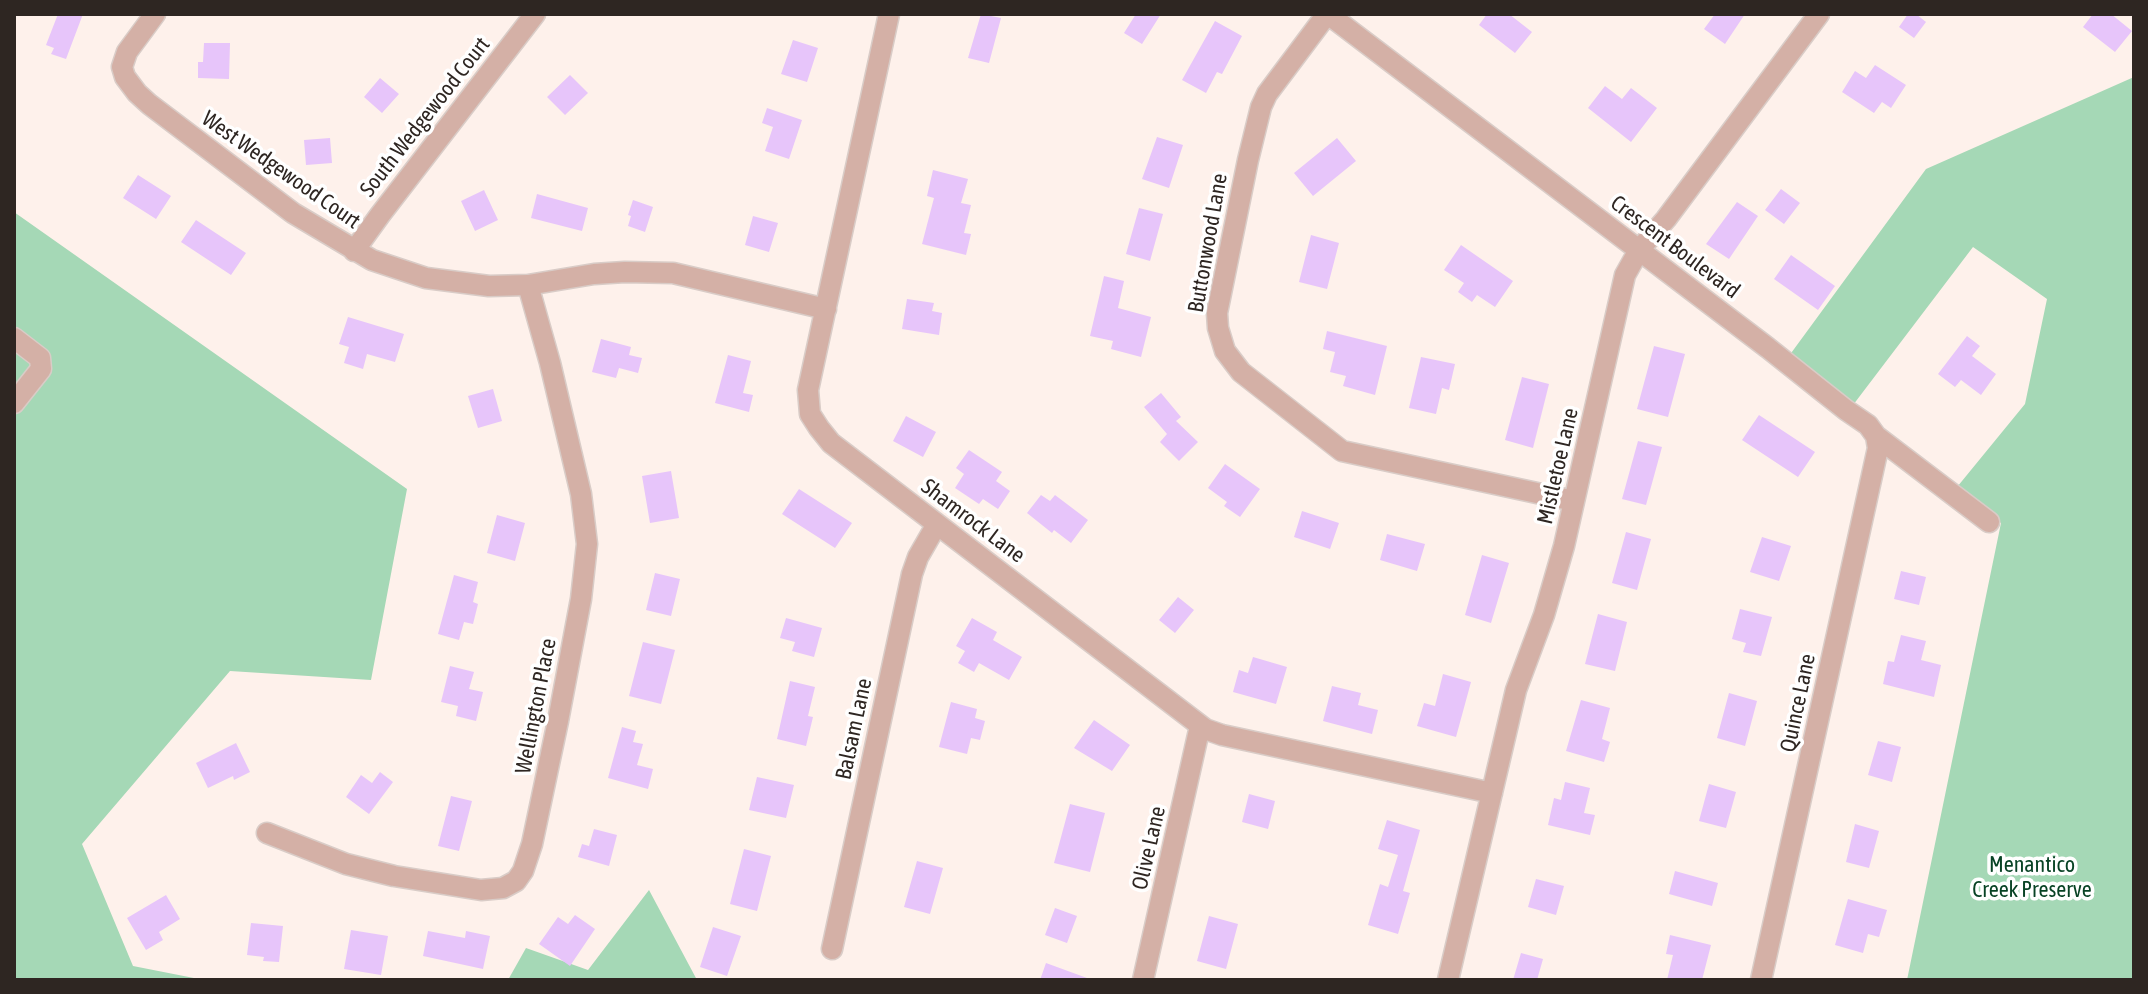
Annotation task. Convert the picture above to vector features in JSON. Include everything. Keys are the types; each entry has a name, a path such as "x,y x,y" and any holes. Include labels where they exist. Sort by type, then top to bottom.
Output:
{"street":[{"name":"West Wedgewood Court","path":"155,14 126,55 122,67 125,77 149,104 293,213 372,260 426,278 489,286 528,285 594,274 673,273 826,309"},
{"name":"South Wedgewood Court","path":"354,251 535,14"},
{"name":"Shamrock Lane","path":"889,14 808,390 810,414 831,443 1200,726 1222,735 1492,793"},
{"name":"Crescent Boulevard","path":"1328,14 1768,348 1989,522"},
{"name":"Buttonwood Lane","path":"1328,14 1267,94 1261,107 1217,313 1225,351 1241,372 1342,451 1574,501"},
{"name":"Mistletoe Lane","path":"1448,980 1516,690 1544,615 1574,501 1625,275 1639,250 1666,219 1819,14"},
{"name":"Wellington Place","path":"267,833 346,864 394,876 481,890 503,888 516,881 523,871 532,844 558,721 581,599 587,544 581,494 528,285"},
{"path":"14,338 40,358 41,369 14,403"},
{"name":"Quince Lane","path":"1761,980 1878,448 1876,436"},
{"name":"Balsam Lane","path":"832,949 912,574 937,524"},
{"name":"Olive Lane","path":"1143,980 1200,726"}],"green space":[{"name":"Menantico Creek Preserve","path":"2134,77 2134,980 1907,980 2001,523 1953,492 2025,404 2047,299 1973,247 1850,409 1786,360 1926,169"},
{"path":"14,212 407,489 371,680 230,671 82,844 133,966 204,980 14,980"},
{"path":"649,890 697,980 508,980 526,948 588,970"}],"building":[{"path":"58,14 83,14 66,59 51,54 54,48 46,45"},
{"path":"981,14 1001,18 989,63 968,58"},
{"path":"1136,14 1161,14 1142,44 1124,33"},
{"path":"1487,14 1509,14 1532,32 1515,53 1479,25"},
{"path":"1715,14 1745,14 1725,44 1704,29"},
{"path":"1908,14 1916,14 1926,22 1914,38 1899,27"},
{"path":"2093,14 2111,14 2132,31 2115,52 2083,27"},
{"path":"1215,21 1242,36 1222,74 1217,72 1206,93 1182,80"},
{"path":"793,40 818,48 807,82 781,74"},
{"path":"204,43 230,43 229,79 198,78 198,62 203,62"},
{"path":"1875,65 1906,85 1891,108 1882,102 1874,113 1842,92 1855,71 1866,78"},
{"path":"570,75 588,93 565,115 547,97"},
{"path":"380,78 399,94 382,113 364,97"},
{"path":"1605,86 1622,99 1631,88 1657,108 1631,142 1588,108"},
{"path":"767,108 802,120 789,159 765,151 773,127 762,123"},
{"path":"1157,137 1183,145 1169,188 1142,179"},
{"path":"330,138 332,163 306,165 304,140"},
{"path":"1337,138 1356,161 1313,196 1294,173"},
{"path":"933,170 968,179 961,203 971,205 964,233 971,234 966,255 922,244 934,198 927,196"},
{"path":"138,175 171,196 156,219 123,198"},
{"path":"1781,189 1800,203 1784,224 1765,210"},
{"path":"484,190 498,220 475,231 461,201"},
{"path":"537,194 588,208 582,231 531,218"},
{"path":"633,200 653,207 645,232 628,226"},
{"path":"1737,202 1758,216 1729,259 1706,244"},
{"path":"1139,208 1163,214 1150,261 1126,254"},
{"path":"753,216 778,223 769,252 745,245"},
{"path":"196,220 246,253 231,275 181,242"},
{"path":"1311,235 1339,243 1327,289 1299,282"},
{"path":"1461,245 1513,281 1495,307 1477,295 1472,302 1458,292 1464,283 1444,270"},
{"path":"1791,255 1835,286 1818,310 1774,279"},
{"path":"1104,276 1124,281 1118,308 1151,317 1141,357 1111,349 1113,341 1090,336"},
{"path":"907,299 934,303 932,311 942,313 939,335 902,329"},
{"path":"348,317 404,334 395,362 367,354 363,369 344,363 349,347 339,344"},
{"path":"1327,331 1387,346 1375,395 1343,386 1346,376 1330,372 1335,352 1323,349"},
{"path":"1967,336 1980,346 1972,356 1996,374 1981,395 1961,380 1955,387 1938,374"},
{"path":"601,339 631,347 629,355 642,358 638,373 619,368 616,378 592,372"},
{"path":"1654,346 1685,354 1668,417 1637,409"},
{"path":"728,355 751,361 743,393 753,395 749,412 715,403"},
{"path":"1421,357 1455,364 1449,390 1442,388 1436,414 1409,408"},
{"path":"1522,377 1549,384 1533,448 1505,440"},
{"path":"493,389 502,421 478,428 468,396"},
{"path":"1161,393 1181,417 1176,421 1198,442 1179,461 1160,442 1167,434 1144,407"},
{"path":"1759,415 1815,452 1798,477 1742,440"},
{"path":"906,416 936,432 923,457 893,441"},
{"path":"1638,441 1662,447 1646,505 1622,499"},
{"path":"969,450 1002,472 996,481 1010,491 998,509 983,499 979,504 955,488 964,474 956,468"},
{"path":"1225,464 1260,489 1240,517 1224,506 1227,502 1208,488"},
{"path":"671,471 679,518 650,523 642,476"},
{"path":"799,489 852,523 835,548 782,514"},
{"path":"1041,495 1050,501 1055,495 1088,520 1071,543 1054,530 1052,533 1027,513"},
{"path":"1302,511 1339,523 1330,549 1294,537"},
{"path":"497,515 525,523 515,561 487,553"},
{"path":"1626,532 1651,539 1637,590 1612,583"},
{"path":"1387,534 1425,544 1417,571 1380,560"},
{"path":"1762,537 1791,546 1779,581 1750,572"},
{"path":"1482,555 1509,563 1491,623 1465,615"},
{"path":"1901,571 1926,577 1919,605 1894,599"},
{"path":"655,573 680,579 671,616 646,610"},
{"path":"454,575 478,582 473,602 478,604 473,624 464,622 459,640 438,634"},
{"path":"1178,597 1194,610 1175,633 1159,620"},
{"path":"1740,609 1772,617 1761,656 1743,652 1746,643 1732,639"},
{"path":"1598,614 1627,622 1615,671 1585,664"},
{"path":"786,618 822,628 814,657 792,651 795,642 780,638"},
{"path":"972,618 997,632 993,640 1022,657 1009,680 979,663 974,672 958,663 965,651 956,646"},
{"path":"1901,635 1926,641 1921,660 1941,665 1934,697 1883,684 1888,661 1894,662"},
{"path":"643,642 675,650 661,704 629,696"},
{"path":"1253,657 1287,667 1276,704 1233,692 1239,670 1248,673"},
{"path":"450,666 474,672 469,689 483,692 476,721 456,716 458,706 441,702"},
{"path":"1443,674 1471,682 1456,737 1417,726 1424,703 1435,706"},
{"path":"790,681 815,687 808,716 813,717 806,746 777,739"},
{"path":"1332,686 1361,693 1358,705 1378,710 1372,734 1323,721"},
{"path":"1729,693 1757,701 1745,746 1717,738"},
{"path":"1581,700 1610,708 1602,739 1610,742 1604,762 1566,751"},
{"path":"951,702 977,709 975,718 985,721 980,740 971,738 967,754 939,747"},
{"path":"1094,720 1130,745 1112,771 1074,748"},
{"path":"622,727 636,731 633,742 643,744 637,765 653,769 648,789 608,778"},
{"path":"1878,741 1901,747 1892,782 1868,775"},
{"path":"236,743 250,772 208,788 196,763"},
{"path":"380,772 393,782 369,814 346,797 361,775 372,783"},
{"path":"757,777 794,785 786,818 749,810"},
{"path":"1565,782 1590,788 1584,813 1595,815 1590,835 1548,825 1554,798 1561,800"},
{"path":"1709,784 1736,792 1726,828 1699,821"},
{"path":"1249,794 1275,801 1268,829 1242,822"},
{"path":"451,796 472,801 459,851 438,846"},
{"path":"1070,804 1105,813 1090,872 1054,863"},
{"path":"1387,820 1420,830 1403,891 1410,893 1398,934 1368,925 1380,884 1388,887 1398,855 1378,849"},
{"path":"1855,824 1879,831 1869,868 1846,862"},
{"path":"594,829 617,835 609,866 578,857 582,844 589,846"},
{"path":"744,849 771,856 757,911 730,904"},
{"path":"917,861 943,868 930,914 904,907"},
{"path":"1675,871 1718,883 1712,906 1669,894"},
{"path":"1536,879 1564,886 1556,915 1528,907"},
{"path":"166,895 180,919 159,932 163,940 146,950 127,918"},
{"path":"1848,899 1887,910 1879,937 1868,934 1863,953 1835,945"},
{"path":"1055,908 1077,916 1067,943 1045,935"},
{"path":"575,915 595,929 570,966 539,944 558,917 568,924"},
{"path":"1209,916 1238,924 1226,969 1197,961"},
{"path":"251,923 283,926 279,962 263,961 264,957 247,955"},
{"path":"713,927 741,936 727,976 700,967"},
{"path":"351,930 388,936 381,975 344,969"},
{"path":"428,931 465,938 466,931 490,936 483,969 423,956"},
{"path":"1670,935 1711,945 1702,980 1667,980 1673,955 1666,954"},
{"path":"1521,953 1543,959 1537,980 1513,980"},
{"path":"1046,963 1087,978 1040,980"}]}
